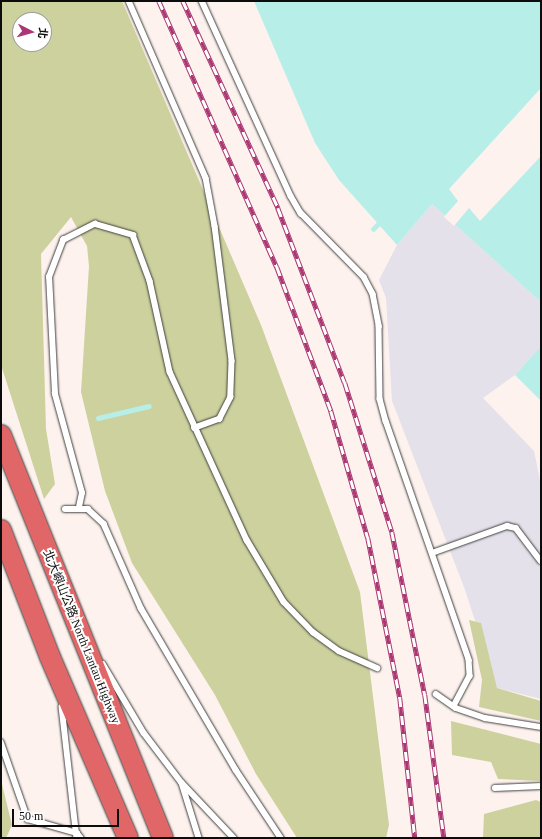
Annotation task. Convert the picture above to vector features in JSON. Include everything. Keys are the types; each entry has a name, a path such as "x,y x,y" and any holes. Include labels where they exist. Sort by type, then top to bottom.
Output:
{"highway":[{"name":"北大嶼山公路 North Lantau Highway","path":"1,435 62,592 163,838"},
{"path":"1,530 50,657 128,838"}],"lane":[{"path":"129,1 206,178 215,226 232,361 231,398 220,419 195,428"},
{"path":"202,1 291,196 301,213 364,276 373,294 379,326 380,399 469,660 470,676 454,706"},
{"path":"79,507 82,493 55,394 49,277 63,240 95,224 133,235 150,282 170,372 247,540 284,602 313,632 334,648 377,668"},
{"path":"65,509 79,507 97,515 104,524 141,608 236,770 281,838"},
{"path":"432,553 507,526 516,528 541,561"},
{"path":"62,592 144,733 182,783 234,838"},
{"path":"50,657 63,712 77,836"},
{"path":"436,694 454,706 485,718 541,727"},
{"path":"1,742 28,820 38,825 82,838"},
{"path":"182,783 193,827 199,838"},
{"path":"495,788 541,786"}],"shaded area":[{"path":"432,204 541,302 541,346 515,375 483,398 534,451 541,485 541,699 497,688 464,587 392,401 386,298 379,280 397,245"}],"green space":[{"path":"1,1 122,1 261,325 360,592 389,825 386,838 297,838 256,774 215,695 132,563 105,491 81,392 89,266 87,246 71,217 41,254 46,429 55,484 44,499 1,365"},
{"path":"469,620 481,623 497,688 541,701 541,721 479,707 482,680"},
{"path":"451,721 541,744 541,781 498,779 491,762 452,755"},
{"path":"1,780 12,825 6,838 1,838"},
{"path":"536,800 541,802 541,838 483,838 484,814"}],"water":[{"path":"254,1 541,1 541,302 432,204 397,245 339,180 315,143"},
{"path":"541,346 541,401 515,375"}],"pier":[{"path":"541,88 541,156 480,221 469,208 454,226 444,217 458,201 449,189"}],"waterway":[{"path":"373,229 378,224"},
{"path":"98,418 149,406"}],"railway":[{"path":"159,1 277,267 331,411 368,538 400,698 415,838"},
{"path":"183,1 278,208 345,383 392,532 425,695 444,838"}]}
